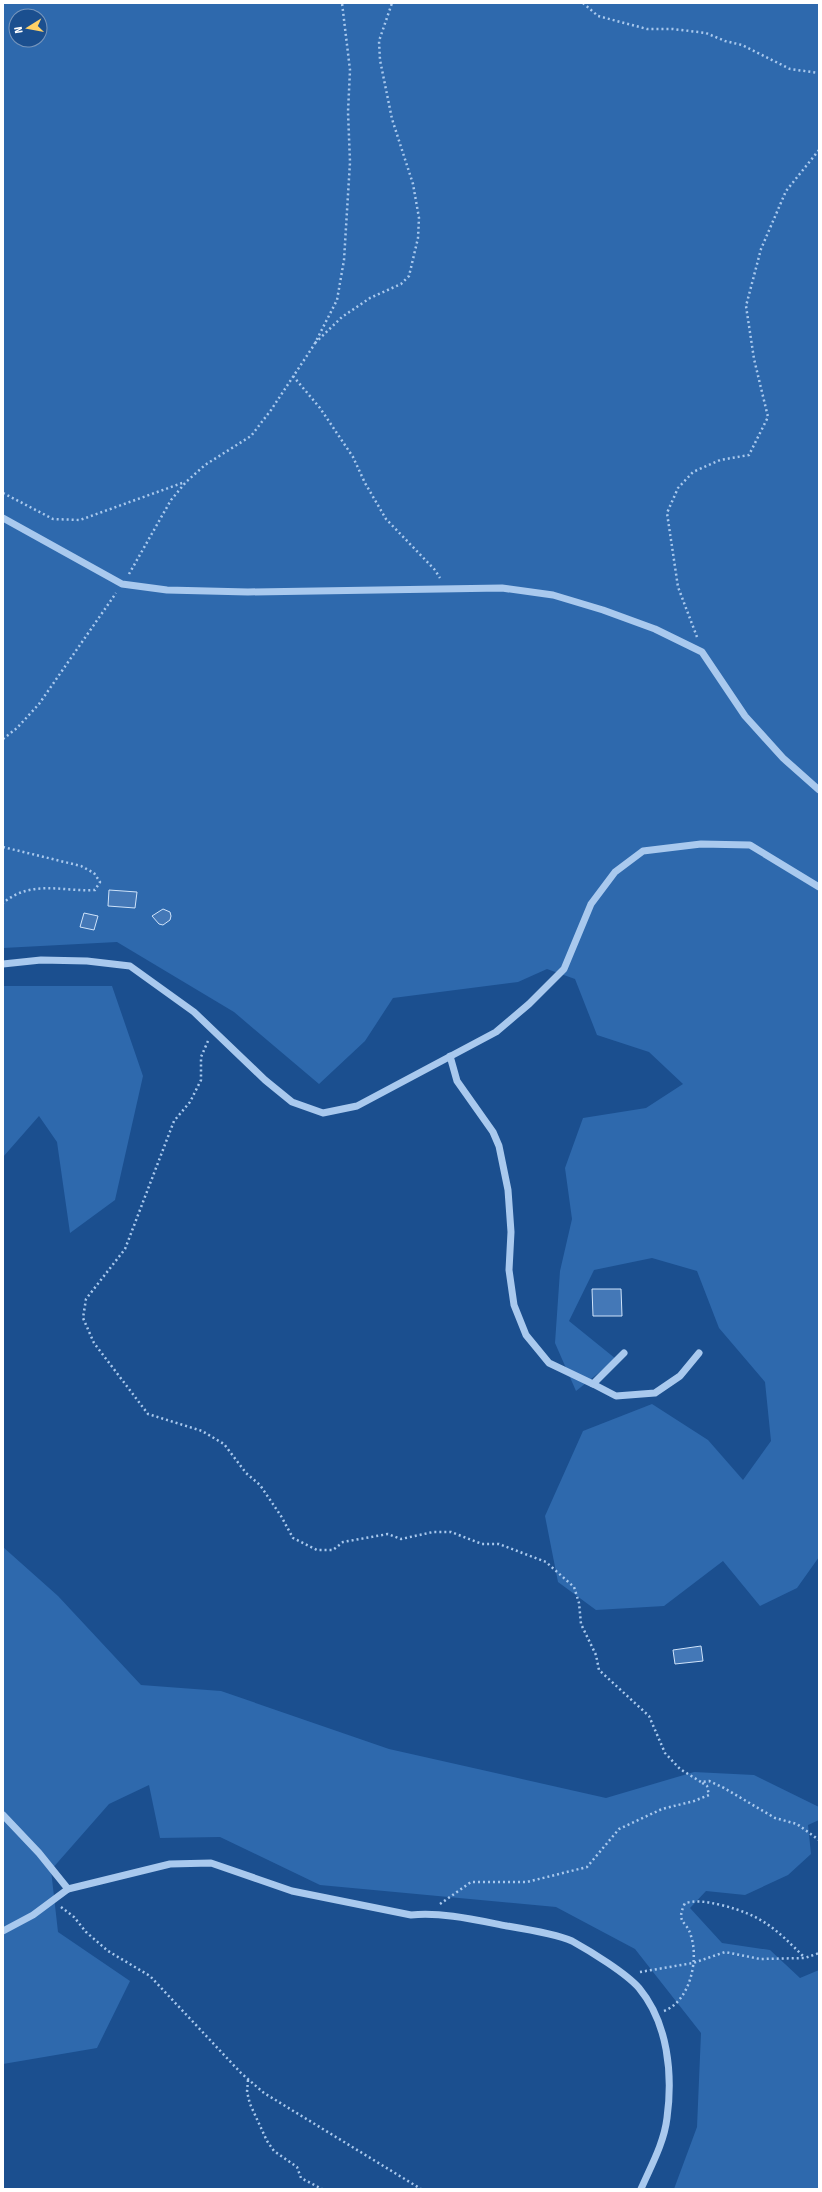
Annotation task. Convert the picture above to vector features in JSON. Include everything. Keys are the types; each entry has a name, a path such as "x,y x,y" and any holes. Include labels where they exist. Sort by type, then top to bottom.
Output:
{"street":[{"path":"3,518 122,584 167,590 248,592 502,588 553,595 656,629 702,652 745,716 783,758 819,790"},
{"path":"3,964 41,960 87,961 130,966 194,1012 265,1080 292,1102 323,1113 356,1106 496,1032 529,1004 564,969 591,904 615,872 643,851 701,844 750,845 819,887"},
{"path":"450,1056 457,1081 493,1132 499,1146 508,1190 511,1232 509,1270 514,1305 526,1335 549,1363 616,1396 655,1393 680,1376 700,1353"},
{"path":"593,1384 624,1353"},
{"path":"3,1815 39,1853 68,1889"},
{"path":"3,1931 33,1915 68,1889 170,1864 211,1863 292,1891 411,1915 428,1913 525,1929 571,1941 619,1971 638,1988 655,2015 667,2052 669,2083 667,2118 660,2144 642,2189"}],"path":[{"path":"3,739 17,728 39,704 122,584 148,543 171,500 186,482 205,465 250,436 271,410 314,345 337,300 344,260 348,216 350,70 342,3"},
{"path":"314,345 342,317 370,298 400,284 409,276 418,238 419,218 413,184 392,118 380,60 379,41 392,3"},
{"path":"583,3 598,16 647,29 673,29 706,33 725,41 742,45 790,69 819,73"},
{"path":"702,652 678,587 667,513 678,488 693,472 720,460 749,455 768,418 754,359 746,306 761,249 786,191 819,150"},
{"path":"293,376 320,408 353,457 365,483 386,519 435,570 447,589"},
{"path":"3,493 53,519 80,520 186,482"},
{"path":"3,847 81,866 94,873 100,882 95,890 43,887 8,899 3,903"},
{"path":"214,1031 201,1057 201,1080 190,1102 174,1121 125,1249 86,1299 83,1318 94,1343 148,1414 202,1431 224,1444 246,1473 260,1485 282,1516 293,1538 317,1550 333,1550 343,1542 388,1534 401,1539 433,1532 451,1532 482,1544 499,1544 546,1562 574,1587 579,1603 581,1624 592,1644 599,1670 649,1716 665,1753 680,1769 707,1786 709,1795 694,1801 662,1809 619,1830 587,1867 527,1882 471,1882 428,1913"},
{"path":"701,1782 709,1781 724,1788 775,1818 797,1824 819,1840"},
{"path":"55,1899 60,1906 74,1917 86,1932 108,1951 150,1976 248,2079 282,2104 421,2189"},
{"path":"655,2015 671,2008 684,1995 693,1963 691,1934 682,1922 680,1912 685,1902 698,1900 737,1909 758,1917 805,1958"},
{"path":"619,1971 646,1972 693,1963 725,1952 760,1959 805,1958 819,1953"},
{"path":"248,2079 247,2092 250,2104 274,2151 297,2167 301,2178 322,2189"}],"shaded area":[{"path":"3,3 819,3 819,1557 797,1588 760,1606 723,1561 664,1606 596,1610 558,1582 545,1516 583,1431 652,1404 708,1440 743,1480 771,1441 765,1382 719,1328 697,1271 652,1258 594,1270 569,1321 616,1359 576,1391 555,1343 560,1271 572,1219 565,1168 583,1118 646,1108 683,1084 649,1052 597,1035 575,979 547,969 518,982 393,998 365,1041 319,1084 234,1012 117,942 3,948"},
{"path":"3,986 112,986 143,1076 115,1200 70,1233 57,1142 39,1116 3,1157"},
{"path":"3,1547 58,1596 141,1685 221,1691 389,1749 606,1798 694,1772 754,1775 819,1807 819,1820 808,1825 811,1854 788,1875 745,1895 706,1891 690,1908 722,1943 770,1950 800,1978 819,1970 819,2189 674,2189 697,2127 701,2033 635,1949 556,1907 320,1885 220,1837 160,1838 149,1785 109,1804 51,1870 58,1932 130,1981 97,2048 3,2064"}],"building":[{"path":"109,890 137,892 135,908 108,906"},
{"path":"163,909 170,912 171,916 170,920 163,925 159,924 152,916"},
{"path":"84,913 98,916 94,930 80,927"},
{"path":"592,1289 621,1289 622,1316 593,1316"},
{"path":"701,1646 703,1661 675,1664 673,1650"}]}
